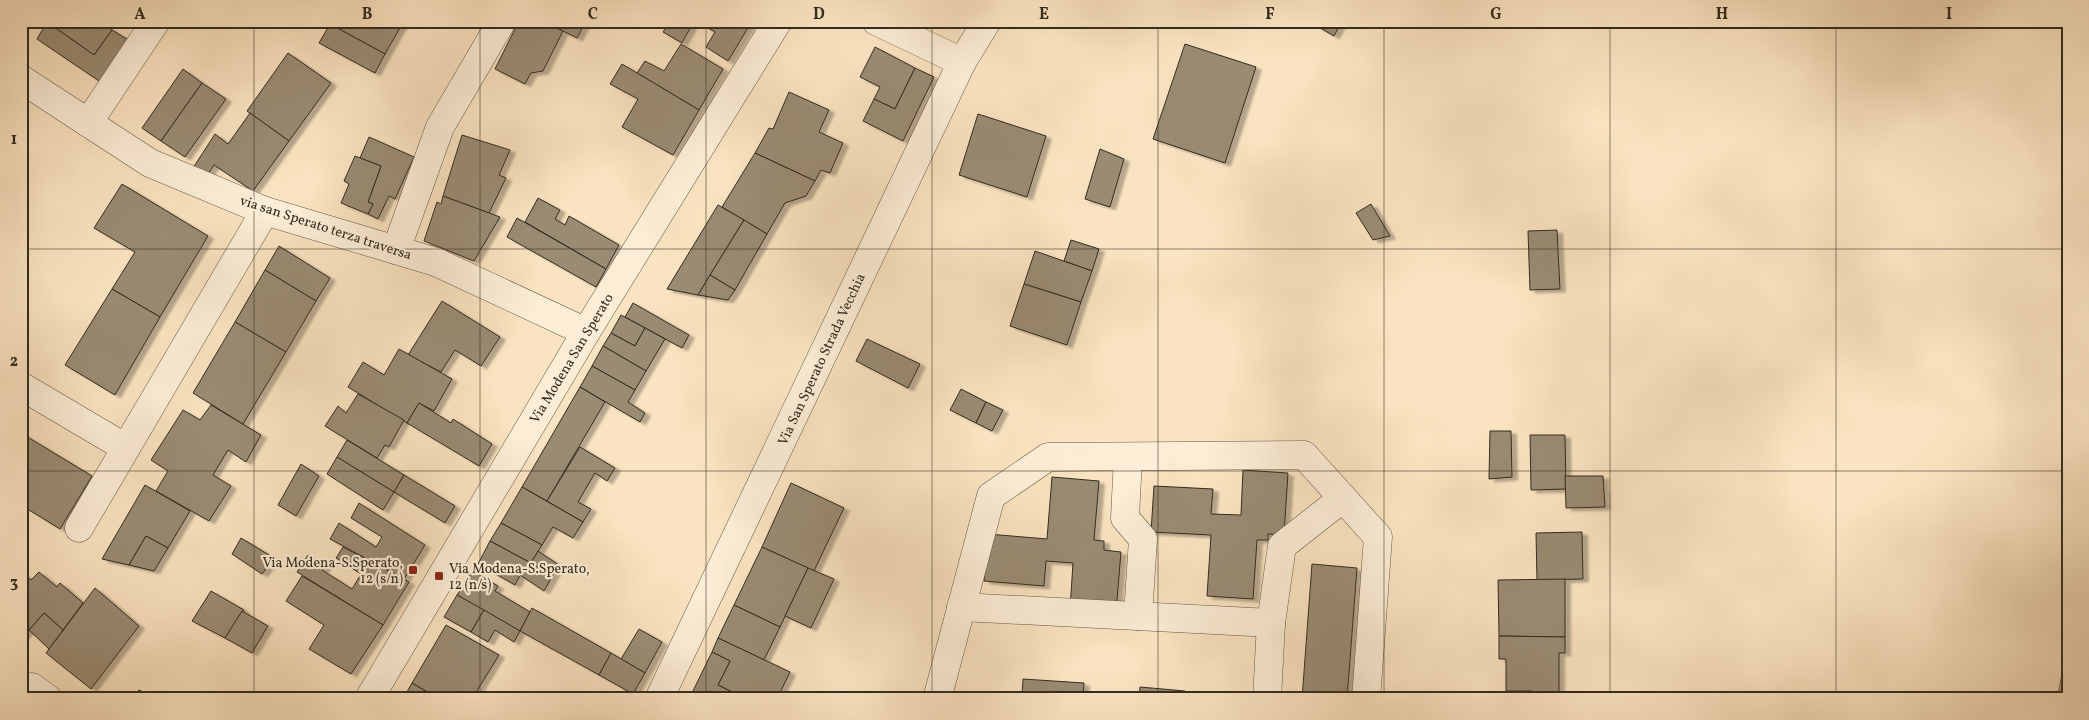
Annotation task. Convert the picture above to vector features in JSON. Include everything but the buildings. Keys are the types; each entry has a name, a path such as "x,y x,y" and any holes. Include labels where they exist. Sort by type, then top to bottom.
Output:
{"street":[{"path":"88,123 156,21"},
{"path":"396,250 440,127 502,21"},
{"name":"Via Modena San Sperato","path":"370,699 586,332 778,21"},
{"path":"876,21 962,62"},
{"name":"Via San Sperato Strada Vecchia","path":"659,699 962,62 987,21"},
{"name":"via san Sperato terza traversa","path":"21,79 150,163 265,211 436,262 586,332"},
{"path":"79,528 265,211"},
{"path":"21,386 126,448"},
{"path":"937,699 991,496 1048,457 1304,454 1378,537 1366,699"},
{"path":"1128,457 1125,518 1143,539 1138,616"},
{"path":"1267,699 1271,623 1282,546 1343,498"},
{"path":"961,606 1271,623"},
{"path":"22,699 32,687 48,699"}],"shaded area":[{"path":"2068,643 2068,699 2057,699"}],"place":[{"name":"Via Modena-S.Sperato, 12 (s/n)","path":"413,570"},
{"name":"Via Modena-S.Sperato, 12 (n/s)","path":"439,576"}]}
